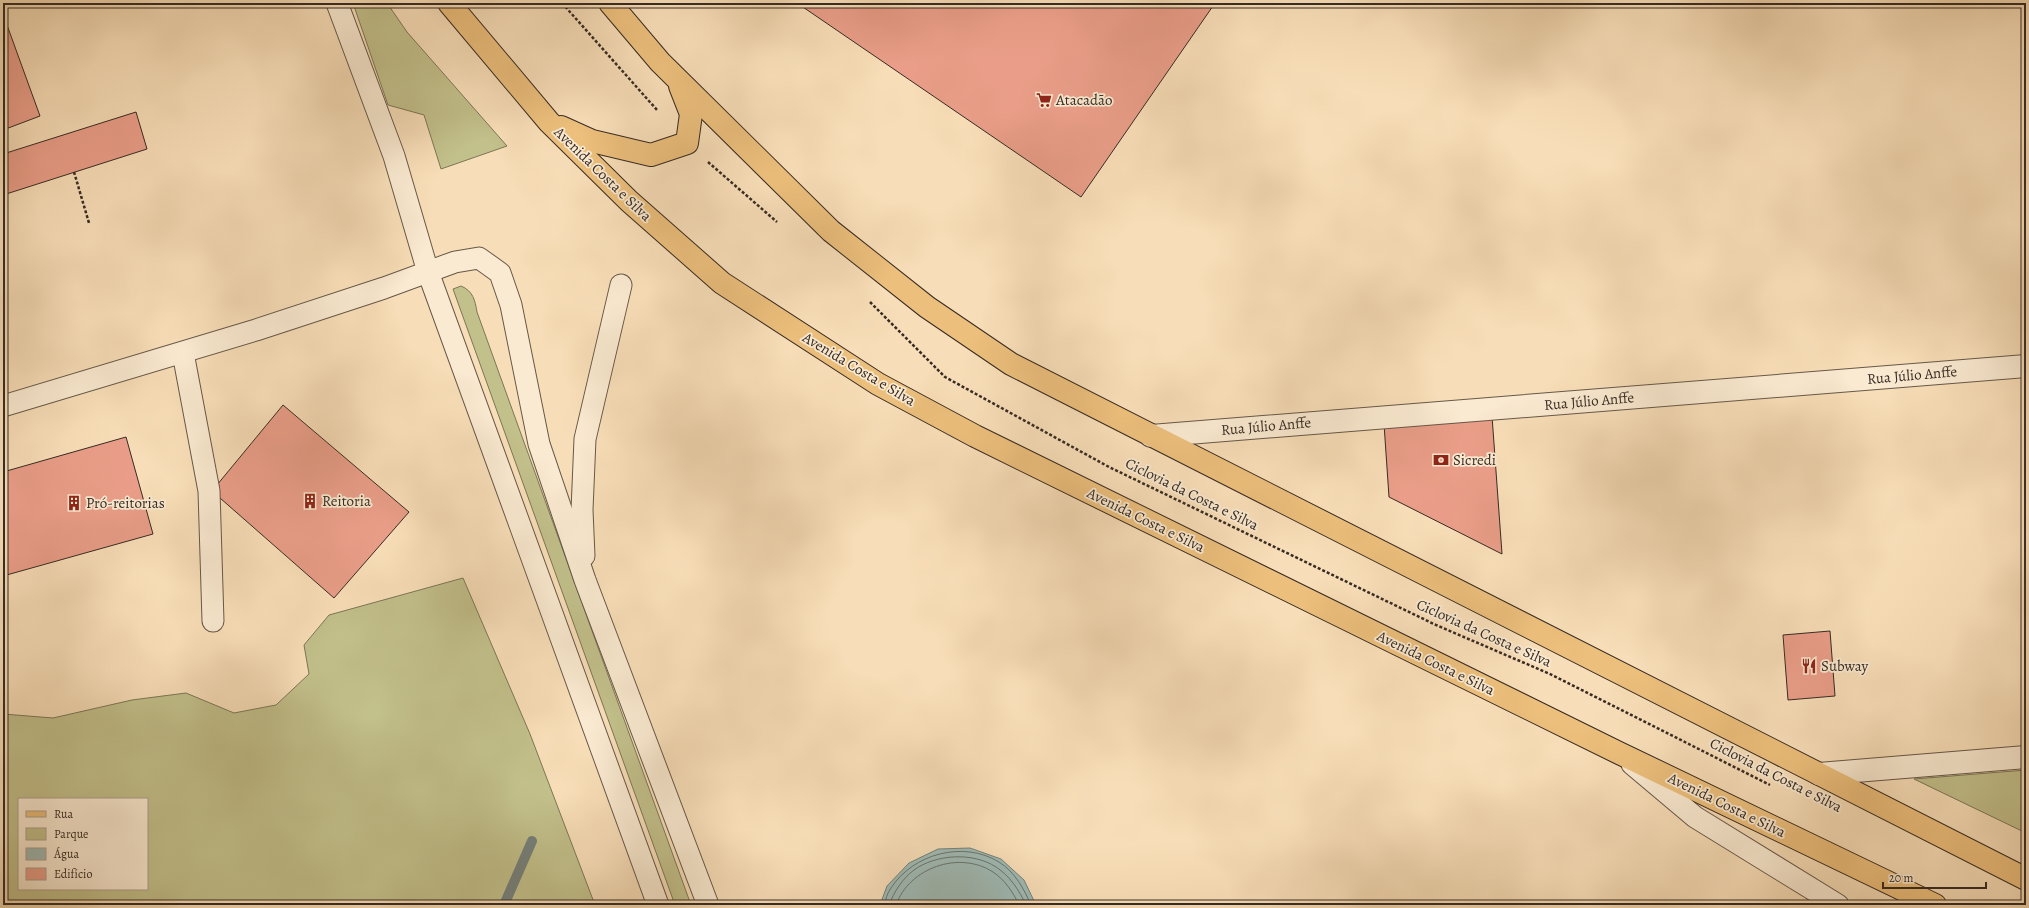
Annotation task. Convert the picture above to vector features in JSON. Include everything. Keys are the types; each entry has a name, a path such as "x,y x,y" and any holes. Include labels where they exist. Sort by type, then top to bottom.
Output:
{"main road":[{"name":"Avenida Costa e Silva","path":"449,3 549,122 629,201 722,283 878,384 975,436 1619,753 1935,905"},
{"path":"610,3 660,62 831,231 927,307 1012,364 2026,879"},
{"path":"549,122 592,141 651,155 687,143 691,114 676,78"}],"street":[{"name":"Rua Júlio Anffe","path":"1152,436 2026,366"},
{"path":"1819,774 2026,757"}],"lane":[{"path":"337,3 394,156 428,272 658,905"},
{"path":"3,406 183,353 384,288 455,262 479,258 500,273 511,305 539,444 585,580 708,905"},
{"path":"585,580 582,510 585,439 621,284"},
{"path":"183,353 209,491 213,621"},
{"path":"1619,753 1695,817 1838,905"},
{"path":"1804,884 1808,905"}],"path":[{"path":"74,172 89,223"},
{"name":"Ciclovia da Costa e Silva","path":"945,377 1109,467 1436,625 1550,674 1777,788"}],"green space":[{"path":"353,3 387,3 407,32 507,146 441,169 424,115 388,105"},
{"path":"461,286 471,293 474,300 477,312 691,905 675,905 453,289"},
{"path":"463,578 530,734 595,905 3,905 3,714 53,718 132,700 186,693 234,713 276,705 309,674 304,645 329,615"},
{"path":"2026,770 2026,833 1914,779"}],"water":[{"path":"970,848 1001,859 1024,880 1036,905 880,905 887,886 909,863 938,849"}],"building":[{"name":"Atacadão","path":"797,3 1215,3 1081,197"},
{"path":"3,14 40,116 3,130"},
{"path":"136,112 147,149 3,195 3,154"},
{"name":"Reitoria","path":"283,405 409,512 334,598 212,491"},
{"name":"Sicredi","path":"1492,416 1502,554 1389,497 1384,424"},
{"name":"Pró-reitorias","path":"126,437 153,534 3,576 3,472"},
{"name":"Subway","path":"1830,631 1835,696 1788,700 1783,635"}],"waterway":[{"path":"504,905 532,841"}],"place":[{"name":"Atacadão","path":"1044,100"},
{"name":"Sicredi","path":"1441,460"},
{"name":"Reitoria","path":"310,501"},
{"name":"Pró-reitorias","path":"74,503"},
{"name":"Subway","path":"1809,666"}]}
